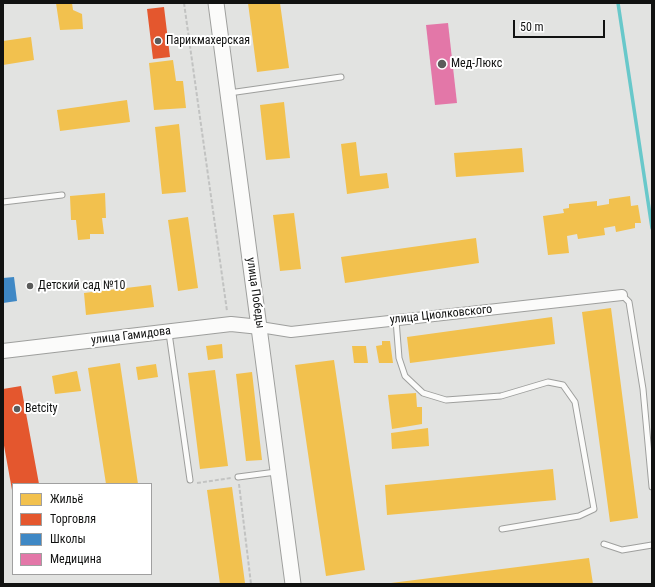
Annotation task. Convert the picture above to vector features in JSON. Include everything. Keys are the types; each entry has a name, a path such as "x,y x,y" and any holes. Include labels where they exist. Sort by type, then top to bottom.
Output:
{"main road":[{"name":"улица Победы","path":"215,3 292,584"},
{"name":"улица Победы","path":"258,327 292,584"}],"street":[{"name":"улица Циолковского","path":"258,327 291,332 622,295"},
{"name":"улица Гамидова","path":"3,351 231,324 258,327"}],"lane":[{"path":"227,93 341,77"},
{"path":"3,202 62,195"},
{"path":"622,295 629,302 643,390 652,487"},
{"path":"396,320 399,358 405,376 423,394 446,400 501,396 548,382 563,385 575,402 594,509 579,516 502,529"},
{"path":"169,332 190,480"},
{"path":"238,477 276,472"},
{"path":"604,544 622,550 652,545"}],"path":[{"path":"184,3 227,312"},
{"path":"190,480 195,484 238,477 252,584"}],"building: Жильё":[{"path":"56,3 72,3 73,10 82,14 83,29 60,30"},
{"path":"248,3 280,3 289,68 257,72"},
{"path":"31,37 34,60 3,65 3,41"},
{"path":"173,60 176,81 183,81 186,108 154,110 149,63"},
{"path":"127,100 130,122 60,131 57,110"},
{"path":"284,102 290,158 266,160 260,105"},
{"path":"179,124 186,192 162,194 155,127"},
{"path":"356,142 360,176 387,173 389,188 347,194 341,144"},
{"path":"522,148 524,172 456,177 454,153"},
{"path":"105,193 106,218 102,218 104,234 90,234 90,239 78,240 76,220 71,220 70,196"},
{"path":"630,196 631,206 638,205 641,223 635,223 635,228 616,232 615,226 604,228 605,235 578,239 577,234 567,236 569,253 548,255 543,216 564,213 563,209 569,208 569,204 597,201 597,206 609,204 609,199"},
{"path":"294,213 301,269 280,271 273,215"},
{"path":"188,217 198,288 178,291 168,220"},
{"path":"476,238 479,263 345,283 341,257"},
{"path":"151,285 154,307 86,315 84,293"},
{"path":"611,308 638,518 610,522 582,312"},
{"path":"552,317 555,344 410,363 407,337"},
{"path":"382,341 390,341 393,363 379,363 376,346 382,345"},
{"path":"222,344 223,358 208,360 206,346"},
{"path":"352,346 366,346 368,363 354,363"},
{"path":"334,360 365,570 326,576 295,365"},
{"path":"120,363 138,483 106,483 88,368"},
{"path":"156,364 158,377 138,380 136,367"},
{"path":"215,370 228,466 200,469 188,373"},
{"path":"77,371 81,391 55,394 52,376"},
{"path":"252,372 262,460 246,461 236,374"},
{"path":"416,393 417,407 422,407 422,424 392,429 388,395"},
{"path":"428,428 429,446 392,449 391,433"},
{"path":"553,469 556,500 387,515 385,485"},
{"path":"232,487 245,583 220,584 207,490"},
{"path":"589,558 593,584 391,584 391,583"}],"building: Торговля":[{"path":"164,7 170,57 153,59 147,9"},
{"path":"21,386 39,483 12,483 12,490 3,440 3,389"}],"building: Школы":[{"path":"14,277 17,301 3,303 3,278"}],"building: Медицина":[{"name":"Мед-Люкс","path":"448,23 457,103 435,105 426,25"}],"waterway":[{"path":"618,3 652,228"}],"place":[{"name":"Парикмахерская","path":"158,41"},
{"name":"Мед-Люкс","path":"442,64"},
{"name":"Детский сад №10","path":"30,286"},
{"name":"Betcity","path":"17,409"}]}
